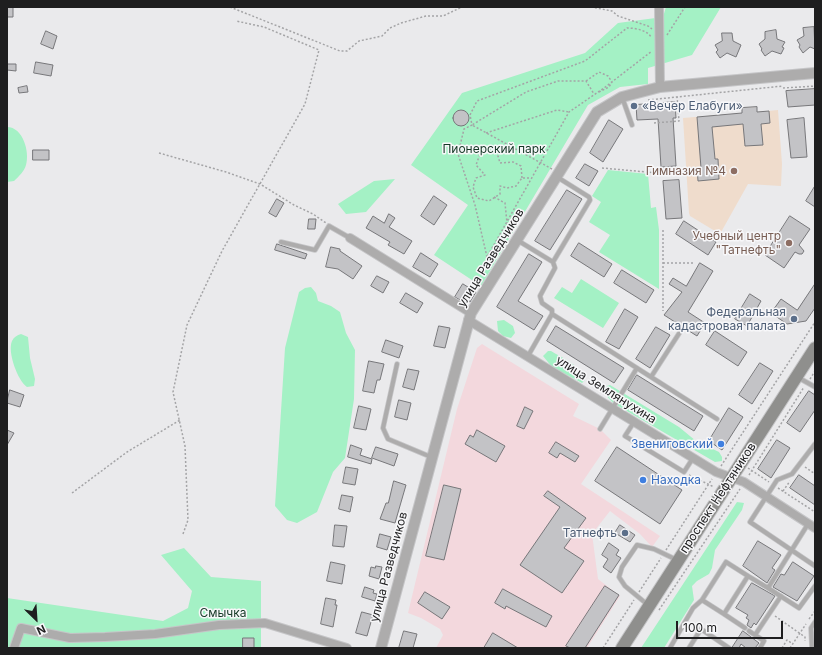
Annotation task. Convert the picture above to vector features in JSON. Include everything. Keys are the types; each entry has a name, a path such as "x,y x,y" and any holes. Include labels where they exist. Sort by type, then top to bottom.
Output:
{"main road":[{"name":"проспект Нефтяников","path":"622,648 652,611 677,561 815,348"}],"street":[{"path":"659,7 657,42 660,87"},
{"name":"улица Разведчиков","path":"381,648 470,316 597,112 622,97 660,87 815,74"},
{"name":"улица Землянухина","path":"350,238 470,316 528,356 716,472 744,482 812,526"},
{"path":"14,648 21,628 70,638 98,638 155,634 219,625 265,623 347,648"}],"lane":[{"path":"622,97 632,125"},
{"path":"552,262 590,200 589,197 558,175"},
{"path":"281,242 315,250 329,226 350,238"},
{"path":"517,240 552,262 555,266 540,296 542,303 552,310 552,314 717,419"},
{"path":"528,356 552,314"},
{"path":"651,377 680,332"},
{"path":"398,364 383,428 385,435 388,439 431,457"},
{"path":"600,429 638,368"},
{"path":"796,376 815,387"},
{"path":"634,422 625,436 684,472 693,458"},
{"path":"815,444 792,474 777,480 750,522 815,566"},
{"path":"768,588 792,550 812,526"},
{"path":"652,611 636,597 619,577 622,567 637,545 654,549 677,561"},
{"path":"670,648 692,608 702,600 726,562 800,608 815,586"},
{"path":"724,614 748,576"},
{"path":"755,635 781,596"},
{"path":"702,600 744,628"},
{"path":"812,648 811,628 815,622"},
{"path":"689,648 701,629 729,648"},
{"path":"749,631 764,641 760,648"}],"path":[{"path":"230,7 340,52 347,51 359,41 382,36 390,28 401,22 426,16 443,16 462,7"},
{"path":"591,7 612,11 618,16 648,26 657,42"},
{"path":"487,257 569,112 612,82 653,50 657,42 685,7"},
{"path":"183,534 188,520 185,446 173,392 187,324 222,251 305,104 319,50 264,27 236,21"},
{"path":"558,175 472,124 470,115 477,101 586,61 627,28 633,28 649,34 657,42"},
{"path":"491,281 475,205 458,154 464,129 526,92 558,81 586,81 599,72 608,76 612,82"},
{"path":"586,81 594,94"},
{"path":"643,100 783,87 815,86"},
{"path":"654,123 679,121 676,96"},
{"path":"486,133 557,110 569,112"},
{"path":"475,205 477,198 473,187 476,178 484,175 476,165 480,154 490,149 498,156 500,163 513,162 521,166 522,178 516,186 507,188 500,186 500,194 489,200 477,198"},
{"path":"159,153 226,172 260,184 294,205 313,214 329,226"},
{"path":"602,168 658,173"},
{"path":"522,178 532,178"},
{"path":"494,198 505,203 507,224"},
{"path":"663,230 663,311"},
{"path":"663,263 695,263"},
{"path":"603,648 716,472 815,322"},
{"path":"652,611 744,482 815,370"},
{"path":"72,493 128,452 180,420"},
{"path":"801,464 815,474"},
{"path":"684,472 709,484 721,492"},
{"path":"783,491 792,479 792,474"},
{"path":"790,648 815,611"},
{"path":"770,613 805,637 806,643"},
{"path":"782,648 787,640 793,644"}],"shaded area":[{"name":"Гимназия №4","path":"757,107 757,112 778,110 782,164 781,186 748,184 720,234 690,216 689,213 683,118 742,113 742,108"},
{"path":"482,344 579,404 573,416 600,429 611,440 581,484 660,536 652,547 640,534 610,511 592,534 598,579 620,596 587,648 436,648 443,635 440,629 421,618 408,613 457,409 477,348"}],"green space":[{"name":"Пионерский парк","path":"666,7 721,7 692,55 648,68 648,84 620,87 588,105 481,286 434,255 468,205 411,165 462,93 585,53 618,23 663,17"},
{"path":"7,127 13,128 21,136 26,147 27,160 21,174 14,181 7,182"},
{"path":"608,170 648,174 651,208 656,207 659,230 659,289 599,252 610,235 589,222 601,202 592,196"},
{"path":"395,179 366,212 346,214 338,204 374,181"},
{"path":"581,279 619,303 603,328 554,298 562,287 572,293"},
{"path":"311,287 316,293 318,301 331,306 340,312 346,333 355,350 354,399 345,458 333,472 317,512 297,523 287,520 275,506 285,348 299,292 305,288"},
{"path":"504,320 513,326 515,333 511,338 503,336 498,331 497,321"},
{"path":"21,334 28,337 30,358 35,379 34,386 27,387 24,384 17,373 12,359 12,341 16,336"},
{"path":"548,351 551,351 575,366 583,375 585,380 582,383 552,367 543,356"},
{"path":"610,385 679,427 696,441 719,452 722,457 722,461 715,462 613,403 604,393 607,386"},
{"path":"737,502 744,503 742,510 715,550 712,568 709,574 697,581 692,586 694,600 664,648 641,648"},
{"name":"Смычка","path":"184,548 211,577 261,581 261,648 7,648 7,598 163,621 188,608 192,591 161,555"}],"building":[{"path":"7,7 13,7 13,17 7,17"},
{"path":"814,27 815,49 810,47 803,53 797,40 804,36 803,28"},
{"path":"776,30 777,39 785,42 782,47 784,48 781,54 772,51 765,56 759,44 765,39 765,32"},
{"path":"46,31 57,36 53,49 41,44"},
{"path":"722,33 732,33 733,41 741,45 736,57 727,53 720,58 716,52 718,50 715,45 722,41"},
{"path":"36,62 53,65 51,76 34,73"},
{"path":"7,64 16,64 16,71 7,70"},
{"path":"27,86 28,92 19,93 18,88"},
{"path":"815,89 815,105 788,107 786,91"},
{"path":"675,102 676,118 673,118 676,166 661,167 658,119 637,120 636,105"},
{"path":"757,107 757,112 769,111 770,123 761,124 763,145 745,146 743,124 712,127 715,159 718,159 719,179 698,181 697,168 701,168 697,117 742,113 742,108"},
{"path":"458,110 464,110 469,115 467,124 464,126 458,126 453,121 453,115"},
{"path":"804,118 807,157 791,158 787,120"},
{"path":"609,120 623,129 603,162 590,153"},
{"path":"33,150 49,150 49,160 33,160"},
{"path":"585,164 598,171 589,186 576,178"},
{"path":"679,180 682,218 666,219 663,181"},
{"path":"815,186 815,207 806,201"},
{"path":"567,190 582,199 550,250 535,241"},
{"path":"434,196 447,205 434,225 421,216"},
{"path":"277,199 284,203 276,217 269,213"},
{"path":"389,214 395,218 389,227 412,241 404,254 388,245 390,242 366,228 373,216 384,223"},
{"path":"790,216 810,229 799,245 804,251 802,254 795,252 784,268 765,255"},
{"path":"309,219 316,219 315,229 308,229"},
{"path":"684,221 716,242 708,255 676,234"},
{"path":"579,243 612,264 604,277 571,256"},
{"path":"277,244 307,254 305,259 275,250"},
{"path":"331,247 340,249 340,251 362,266 353,279 338,269 326,267"},
{"path":"421,253 438,264 430,277 413,267"},
{"path":"529,254 542,262 518,301 543,316 534,330 497,307"},
{"path":"700,263 713,271 688,312 705,323 697,336 664,315 682,292 669,284 673,278 686,286"},
{"path":"622,270 654,290 646,303 614,283"},
{"path":"377,276 389,282 383,293 371,286"},
{"path":"463,284 476,292 470,302 467,300 465,303 455,297"},
{"path":"815,284 815,308 806,321 787,324 771,313 781,299 797,310"},
{"path":"406,293 423,303 417,313 400,303"},
{"path":"750,294 761,301 747,326 735,319"},
{"path":"625,309 638,317 619,349 606,342"},
{"path":"439,326 450,328 445,348 434,346"},
{"path":"556,326 624,368 614,383 547,341"},
{"path":"656,327 670,335 650,368 636,359"},
{"path":"715,331 747,352 738,366 706,345"},
{"path":"386,340 403,346 399,358 382,352"},
{"path":"369,361 384,364 380,380 377,380 374,393 363,391"},
{"path":"760,363 773,371 752,404 739,395"},
{"path":"408,369 419,371 414,390 403,387"},
{"path":"637,375 703,416 694,431 628,390"},
{"path":"10,390 24,395 20,407 7,403"},
{"path":"809,391 815,395 815,410 800,432 787,423"},
{"path":"399,400 411,403 407,420 395,417"},
{"path":"359,406 371,409 366,430 354,428"},
{"path":"525,407 533,411 524,429 517,426"},
{"path":"729,408 743,417 722,450 709,441"},
{"path":"7,430 14,433 7,445"},
{"path":"477,430 505,446 496,462 465,444 470,435 473,437"},
{"path":"777,440 790,448 771,478 758,469"},
{"path":"556,442 579,456 575,462 560,453 557,458 549,453"},
{"path":"351,445 362,449 360,455 372,459 371,464 348,457"},
{"path":"376,447 398,454 394,466 372,458"},
{"path":"617,447 682,490 660,524 595,481"},
{"path":"346,467 358,469 355,485 343,483"},
{"path":"799,475 815,486 815,505 790,488"},
{"path":"394,481 406,485 395,523 380,519 386,503 388,503"},
{"path":"444,485 461,489 444,560 426,556"},
{"path":"548,491 586,518 564,548 584,561 562,593 520,565 560,507 544,496"},
{"path":"342,495 353,497 350,512 339,509"},
{"path":"335,525 347,526 344,547 333,546"},
{"path":"620,525 635,535 630,542 615,533"},
{"path":"380,534 391,537 387,550 377,547"},
{"path":"758,541 781,555 772,568 775,570 767,583 743,566"},
{"path":"609,543 619,550 616,555 621,558 611,573 603,567 608,559 602,555"},
{"path":"331,562 345,565 342,584 327,581"},
{"path":"793,562 814,576 797,601 773,587 781,574 784,575"},
{"path":"376,566 382,567 379,579 369,576 371,567 375,568"},
{"path":"752,583 775,596 756,625 754,623 751,628 747,625 749,620 746,618 748,615 736,608"},
{"path":"605,586 619,595 585,648 570,648 566,646"},
{"path":"365,587 374,590 373,593 377,594 375,601 362,597"},
{"path":"503,589 552,616 546,627 506,606 505,609 495,603"},
{"path":"425,592 450,607 442,619 418,603"},
{"path":"326,598 336,600 335,605 337,605 333,627 321,624"},
{"path":"362,612 373,615 367,636 356,633"},
{"path":"404,631 417,634 413,648 399,648"},
{"path":"743,631 759,643 755,648 746,648 741,644 739,648 732,648"},
{"path":"493,633 518,648 484,648"},
{"path":"243,638 254,638 254,648 243,648"}],"place":[{"name":"«Вечер Елабуги»","path":"634,106"},
{"name":"Гимназия №4","path":"734,171"},
{"name":"Учебный центр \"Татнефть\"","path":"789,243"},
{"name":"Федеральная кадастровая палата","path":"794,319"},
{"name":"Звениговский","path":"721,444"},
{"name":"Находка","path":"643,480"},
{"name":"Татнефть","path":"625,533"}]}
